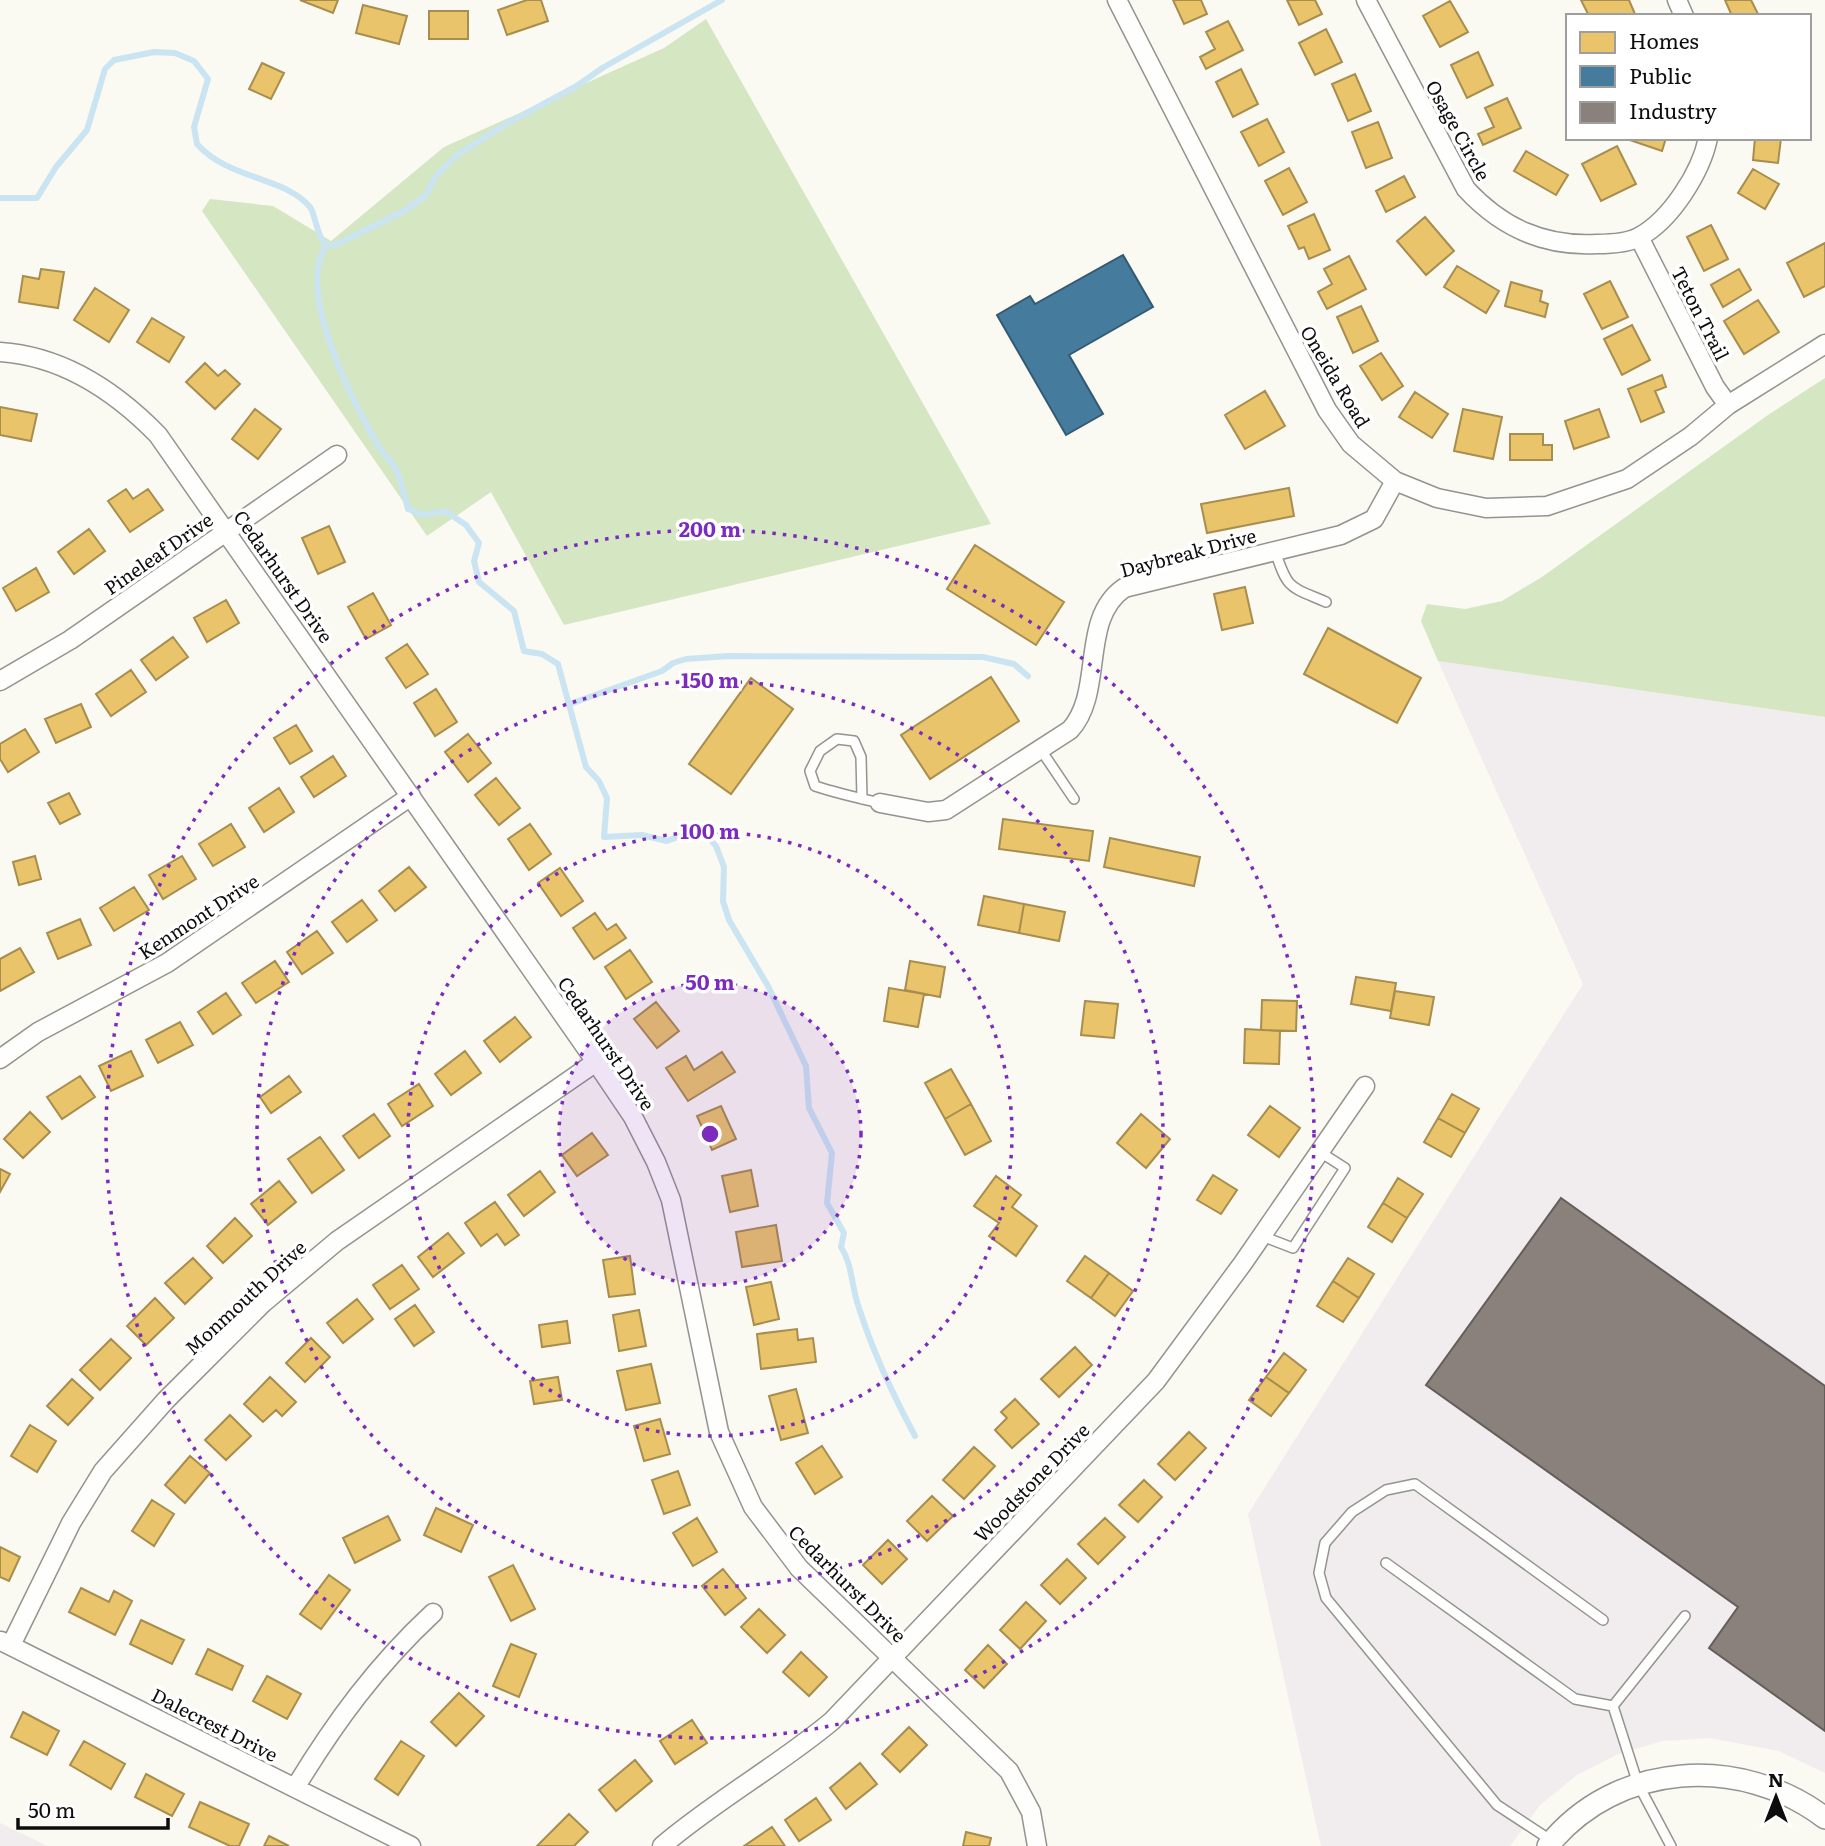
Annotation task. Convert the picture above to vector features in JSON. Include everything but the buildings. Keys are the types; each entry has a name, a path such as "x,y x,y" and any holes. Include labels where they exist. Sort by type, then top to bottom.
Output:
{"street":[{"name":"Oneida Road","path":"1117,0 1327,411 1351,444 1395,481 1437,498 1486,508 1546,506 1627,479 1691,436 1728,405 1825,344"},
{"name":"Osage Circle","path":"1366,0 1453,169 1480,205 1514,229 1548,242 1610,244 1639,237 1670,210 1691,184 1707,140"},
{"name":"Teton Trail","path":"1639,237 1715,387 1728,405"},
{"name":"Cedarhurst Drive","path":"0,352 48,363 95,383 125,403 158,435 596,1062 633,1117 656,1162 671,1200 712,1403 740,1483 764,1525 786,1554 1009,1771 1031,1812 1037,1846"},
{"name":"Pineleaf Drive","path":"0,681 71,640 337,455"},
{"name":"Daybreak Drive","path":"880,803 939,812 1070,730 1081,713 1103,613 1114,595 1131,585 1341,534 1374,519 1395,481"},
{"name":"Kenmont Drive","path":"0,1059 38,1032 167,963 411,796"},
{"name":"Monmouth Drive","path":"5,1643 103,1471 132,1437 215,1352 289,1280 337,1241 596,1062"},
{"name":"Woodstone Drive","path":"662,1846 699,1816 804,1744 832,1720 1156,1381 1262,1236 1365,1086"},
{"path":"295,1788 336,1722 367,1680 433,1613"},
{"name":"Dalecrest Drive","path":"5,1643 411,1846"},
{"path":"1550,1843 1595,1804 1638,1784 1688,1774 1737,1777 1782,1791 1825,1818"}],"lane":[{"path":"1275,551 1285,581 1291,587 1326,602"},
{"path":"862,799 861,757 854,741 836,739 820,751 810,771 815,786 862,799 880,803"},
{"path":"1041,750 1074,799"},
{"path":"1262,1236 1293,1248 1345,1168 1320,1152"},
{"path":"1550,1843 1497,1805 1326,1598 1319,1573 1325,1543 1352,1512 1386,1490 1415,1484 1603,1620"},
{"path":"1386,1563 1574,1699 1613,1706"},
{"path":"1613,1706 1685,1616"},
{"path":"1613,1706 1638,1784 1671,1846"}],"shaded area":[{"path":"1438,661 1825,717 1825,1773 1779,1751 1710,1738 1663,1741 1618,1754 1577,1775 1540,1805 1510,1846 1321,1846 1248,1514 1583,984"},
{"path":"0,1823 47,1846 0,1846"}],"green space":[{"path":"706,19 991,524 564,625 491,492 427,536 202,211 210,199 273,206 331,241 444,147 664,48"},
{"path":"1825,378 1825,717 1438,661 1421,621 1427,604 1465,609 1502,601 1542,577 1768,415"}],"waterway":[{"path":"722,0 457,155 436,176 425,196 406,210 337,244 326,246 318,266 318,290 323,318 343,376 379,447 397,473 408,509 424,515 445,511 466,525 479,543 474,561 479,582 514,611 524,651 542,654 558,664 586,767 599,781 607,798 604,837 642,835 667,841 693,831 706,835 716,846 724,867 723,901 729,920 768,986 806,1066 809,1108 832,1153 827,1203 844,1233 841,1247 848,1261 856,1300 871,1341 915,1436"},
{"path":"0,198 37,198 56,167 87,130 105,69 114,60 154,52 175,53 194,61 208,79 194,127 197,144 225,165 286,189 299,197 312,210 326,246"},
{"path":"570,704 662,671 673,663 686,659 728,656 983,657 1014,664 1028,676"}]}
